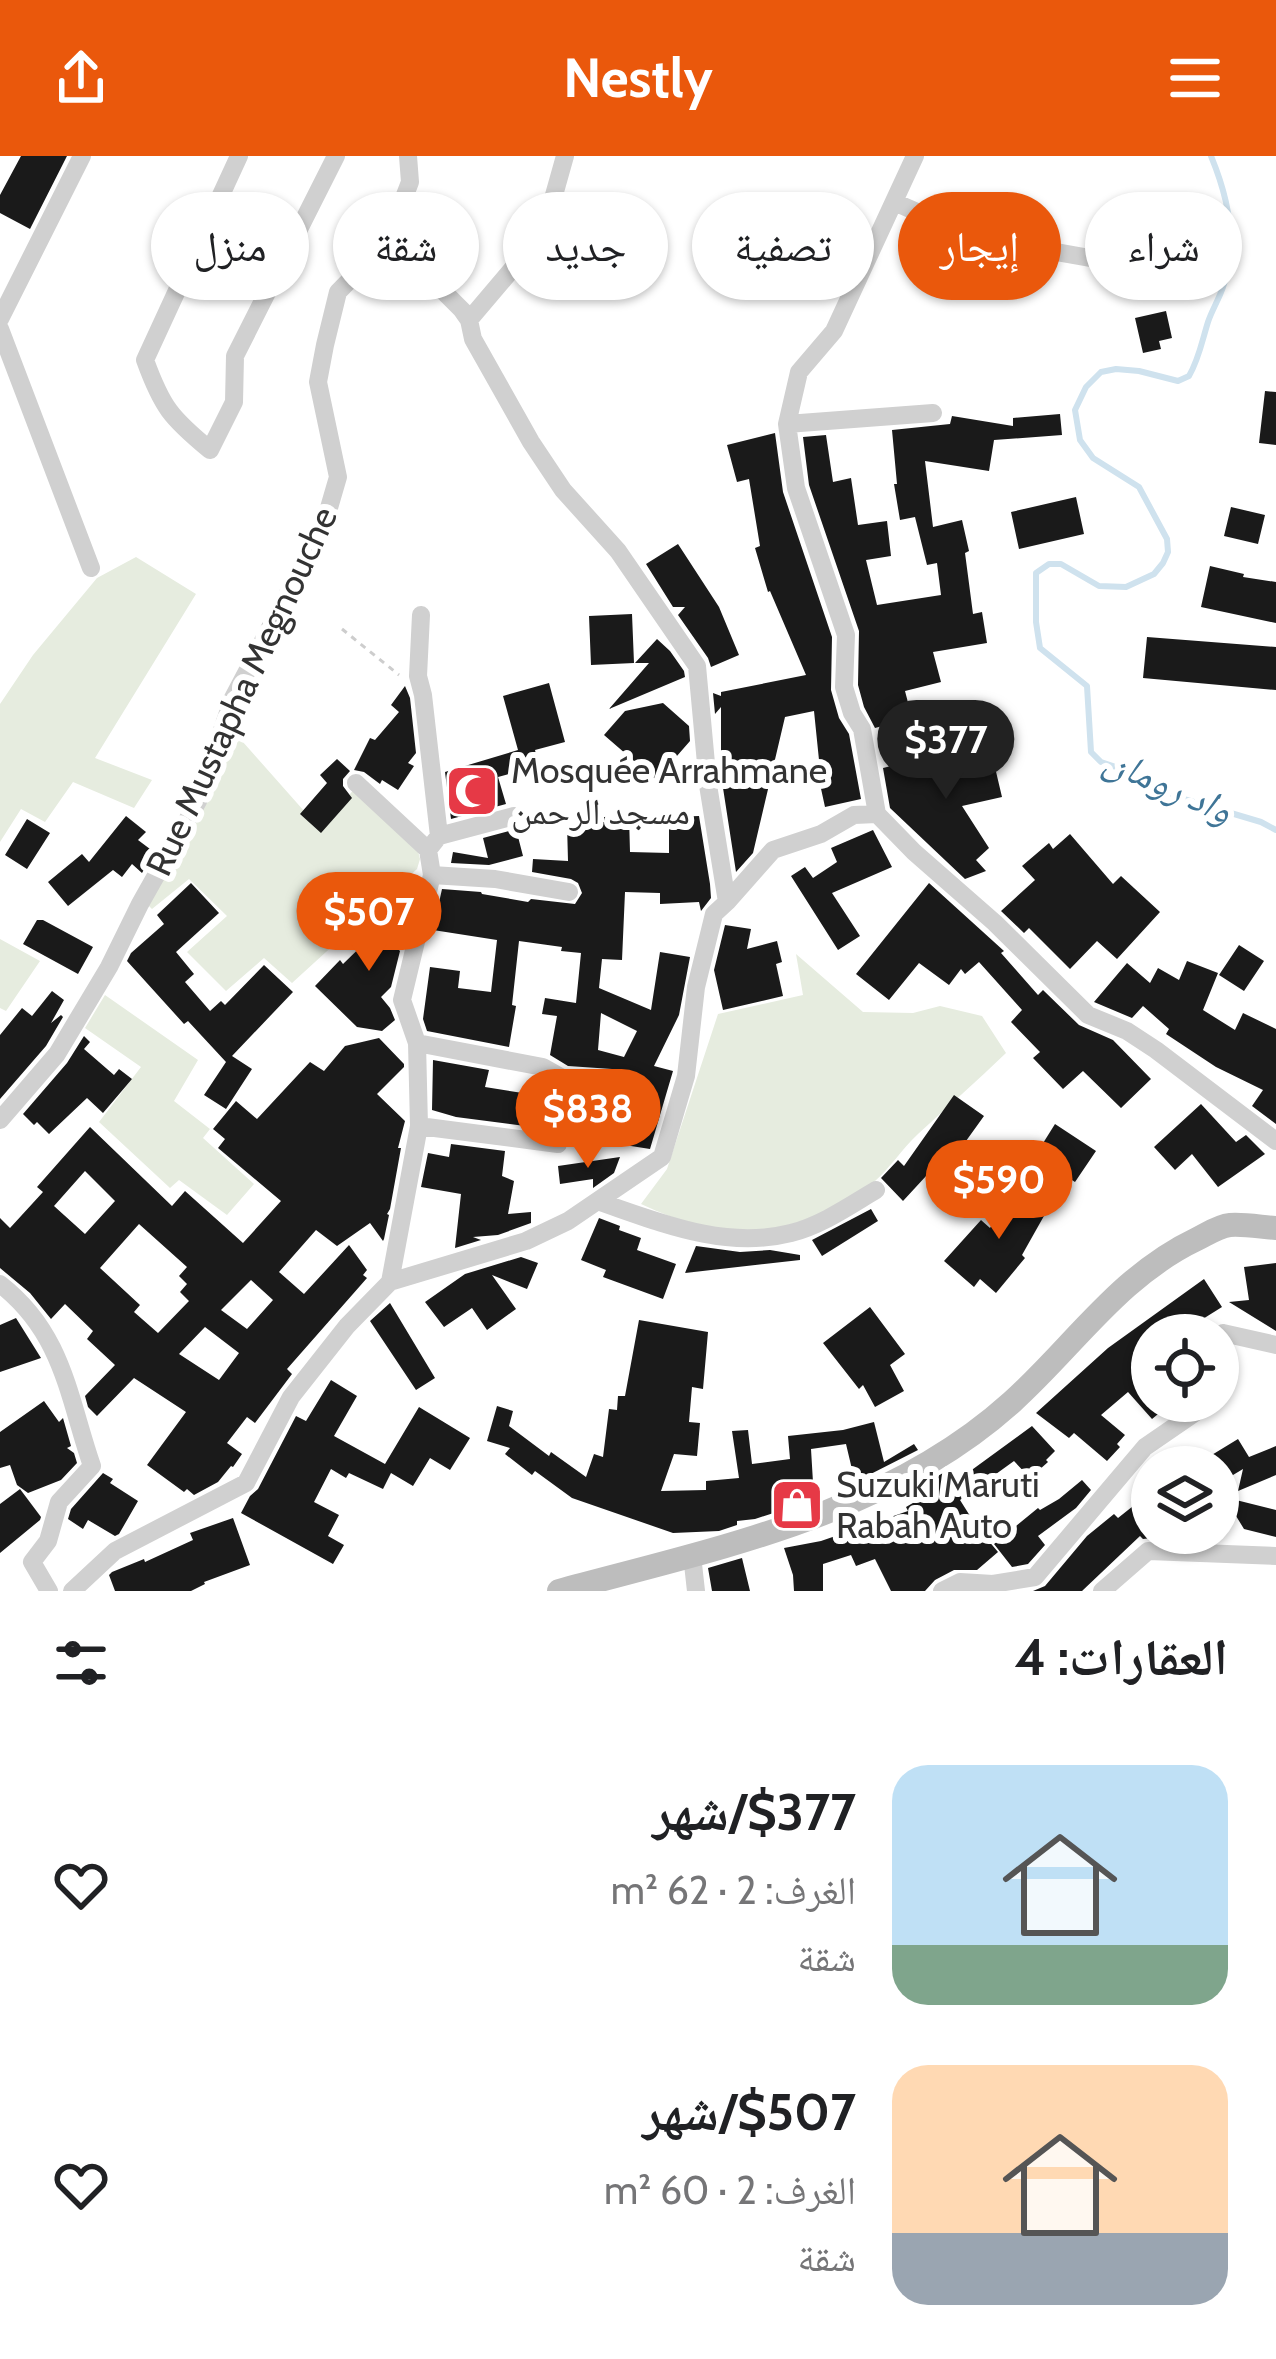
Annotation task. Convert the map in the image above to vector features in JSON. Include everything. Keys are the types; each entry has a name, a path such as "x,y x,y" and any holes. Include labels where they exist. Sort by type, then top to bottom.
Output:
{"main road":[{"path":"560,1591 788,1527 916,1473 1013,1401 1117,1292 1169,1252 1227,1225 1276,1228"}],"street":[{"path":"0,319 82,156"},
{"path":"239,156 145,360 157,394 177,423 210,450 234,401 235,356 336,156"},
{"path":"406,192 408,156"},
{"path":"469,320 547,220 565,156"},
{"path":"915,156 835,331 800,372 787,424 796,488 846,635 844,687 862,729 877,814 1088,1015 1126,1030 1275,1139"},
{"path":"894,202 976,238 1085,257"},
{"name":"Rue Mustapha Megnouche","path":"0,1120 57,1054 109,967 198,801 233,698 324,525 338,477 318,382 336,300"},
{"path":"452,300 469,320 473,339 563,490 618,551 697,667 708,784 727,902"},
{"path":"0,329 92,568"},
{"path":"787,424 933,413"},
{"path":"390,1282 419,1126 417,1043 402,1000 432,874 423,695 418,676 421,615"},
{"path":"356,783 433,843"},
{"path":"72,1591 115,1551 246,1483 291,1397 347,1326 390,1282 526,1241 568,1221 662,1157 686,1076 696,987 714,914 772,850 821,834 854,815 877,814"},
{"path":"433,843 514,815"},
{"path":"432,874 569,892"},
{"path":"417,1043 543,1067 566,1080"},
{"path":"419,1126 558,1144"},
{"path":"597,1202 695,1234 750,1238 791,1233 825,1220 875,1190"},
{"path":"0,1284 40,1324 68,1379 92,1466 59,1502 48,1541 32,1562 49,1591"},
{"path":"1239,1337 1276,1345"},
{"path":"942,1591 960,1582 993,1585 1035,1576 1145,1447 1181,1422"},
{"path":"1102,1591 1148,1552 1276,1556"},
{"path":"692,1555 696,1591"}],"path":[{"path":"342,629 423,695"}],"shaded area":[{"path":"136,557 196,594 95,758 152,780 134,808 73,782 45,822 21,809 0,842 0,704 33,655 97,578"},
{"path":"227,724 320,829 356,787 418,851 417,869 292,983 264,958 226,991 187,952 227,916 189,879 152,909 146,903"},
{"path":"0,939 40,961 6,1011 0,1008"},
{"path":"796,954 863,1012 913,1013 940,1006 982,1016 1006,1053 874,1182 818,1217 761,1231 732,1231 702,1226 641,1204 667,1169 718,1014 803,995"},
{"path":"105,995 198,1060 174,1101 210,1129 203,1138 254,1184 227,1215 179,1180 170,1188 99,1122 141,1067 85,1028"}],"building":[{"path":"21,156 67,156 30,229 0,213 0,195"},
{"path":"1166,311 1172,338 1159,341 1161,349 1143,353 1135,318"},
{"path":"1265,391 1276,392 1276,445 1259,443"},
{"path":"1060,414 1062,435 994,440 989,471 925,461 933,527 962,520 973,614 982,612 987,643 933,652 941,682 905,691 912,718 875,728 858,685 859,631 809,485 803,437 826,435 833,482 851,478 858,525 887,521 891,556 866,560 877,605 941,595 937,563 927,565 915,517 900,520 892,430 950,424 952,416 1013,426 1013,418"},
{"path":"775,433 783,492 832,637 831,690 849,734 861,799 825,807 815,761 819,760 814,711 785,717 753,853 736,872 721,775 721,707 715,714 713,693 721,696 721,692 806,675 768,592 755,548 760,546 749,479 737,482 727,445"},
{"path":"1076,497 1084,534 1019,549 1011,512"},
{"path":"1231,507 1265,515 1258,544 1224,536"},
{"path":"678,544 719,607 739,655 711,667 678,615 685,607 673,607 646,564"},
{"path":"1210,566 1276,582 1276,623 1201,607"},
{"path":"632,614 634,663 591,665 589,616"},
{"path":"1147,637 1276,647 1276,690 1143,678"},
{"path":"657,639 685,677 609,709 649,663 635,663"},
{"path":"549,683 565,742 535,750 539,766 498,777 506,804 451,819 445,772 518,750 503,696"},
{"path":"405,686 416,753 408,763 414,766 398,790 354,770 370,738 375,740 399,712 391,705"},
{"path":"663,703 689,726 690,741 656,780 604,735 625,711"},
{"path":"989,742 1002,797 962,806 989,848 976,860 986,871 965,879 890,808 883,768"},
{"path":"337,759 350,771 343,786 352,798 321,833 300,814 327,783 320,775"},
{"path":"126,816 146,832 138,840 154,852 142,873 132,864 122,877 113,870 68,906 48,882 82,854 89,862"},
{"path":"629,816 630,852 669,853 669,817 699,816 711,898 701,911 699,902 660,904 660,893 625,892 622,960 602,959 599,988 651,1010 660,952 690,957 679,1015 654,1066 673,1071 650,1149 535,1127 530,1094 600,1109 612,1069 568,1066 550,1055 557,1016 542,1014 545,998 576,1003 581,953 519,941 509,1047 427,1031 423,1019 430,967 460,971 458,988 491,992 497,940 433,930 442,889 575,904 582,893 578,883 532,872 533,859 568,861 567,824","holes":["601,1013 637,1031 624,1057 598,1050"]},
{"path":"27,819 50,833 27,869 5,855"},
{"path":"516,829 523,856 489,865 451,863 453,852 488,858 483,838"},
{"path":"873,830 892,867 832,893 860,936 838,950 791,876 805,867 813,878 837,862 831,848"},
{"path":"1070,834 1113,884 1121,876 1160,912 1117,959 1097,941 1070,969 1029,928 1024,933 1001,911 1035,880 1022,866 1049,843 1053,849"},
{"path":"191,883 219,913 176,952 194,974 185,982 210,1011 221,1001 225,1005 264,965 293,992 232,1056 252,1069 226,1109 204,1095 226,1062 127,961 164,924 157,915"},
{"path":"929,883 1004,951 1001,953 1038,995 1043,990 1079,1025 1113,1040 1151,1079 1121,1108 1083,1071 1063,1089 1033,1058 1040,1052 1011,1022 1022,1010 979,962 965,974 961,969 949,985 919,963 889,1000 856,974"},
{"path":"407,898 411,904 402,941 395,946 400,951 391,987 381,997 395,1020 382,1031 357,1027 315,986 382,926 378,920"},
{"path":"37,920 93,947 78,974 23,944"},
{"path":"725,925 751,929 747,949 777,941 783,996 723,1010 714,970"},
{"path":"1239,945 1264,961 1244,991 1219,975"},
{"path":"1187,961 1218,973 1203,1010 1235,1030 1243,1013 1276,1029 1276,1124 1252,1106 1263,1090 1166,1034 1169,1029 1143,1006 1132,1018 1094,1002 1127,963 1150,983 1158,968 1179,980"},
{"path":"52,991 64,1000 51,1023 63,1017 46,1046 0,1099 0,1035 22,1008 32,1016"},
{"path":"84,1036 90,1042 84,1049 114,1075 119,1069 132,1079 103,1113 87,1098 49,1134 23,1114"},
{"path":"379,1038 404,1064 377,1094 405,1121 384,1239 370,1223 337,1246 316,1230 279,1272 304,1294 349,1245 367,1270 363,1275 367,1278 287,1369 292,1374 255,1423 247,1417 227,1443 242,1454 233,1467 194,1495 187,1489 184,1492 147,1465 186,1412 134,1378 97,1416 88,1407 85,1396 115,1365 87,1339 93,1331 65,1304 51,1319 0,1268 0,1218 10,1228 43,1192 37,1187 90,1127 172,1206 185,1191 243,1243 281,1201 218,1148 225,1139 213,1129 236,1101 257,1119 310,1062 324,1071 345,1046","holes":["85,1171 115,1201 85,1234 54,1206","139,1224 187,1267 179,1276 187,1284 180,1292 189,1301 158,1333 134,1312 140,1305 100,1268","251,1280 273,1300 247,1329 221,1310","205,1327 239,1353 219,1380 179,1354"]},
{"path":"433,1060 489,1070 485,1087 530,1094 525,1126 432,1110"},
{"path":"954,1095 984,1116 966,1141 1007,1169 999,1182 981,1170 970,1185 950,1171 941,1184 927,1175 903,1201 881,1178 898,1160 904,1166"},
{"path":"1201,1104 1236,1142 1246,1135 1265,1154 1218,1187 1192,1154 1175,1170 1154,1147"},
{"path":"1055,1124 1096,1151 1075,1182 1035,1156"},
{"path":"451,1144 505,1151 502,1176 514,1181 508,1214 531,1212 531,1223 498,1235 473,1237 481,1240 455,1248 461,1194 421,1187 428,1153 449,1157"},
{"path":"620,1157 614,1173 593,1188 593,1179 560,1184 558,1166"},
{"path":"1014,1187 1049,1207 1022,1255 1025,1258 996,1293 980,1279 974,1287 944,1261 981,1220 990,1228"},
{"path":"871,1209 878,1221 822,1256 812,1240"},
{"path":"599,1218 641,1238 637,1250 676,1264 663,1299 603,1277 606,1270 581,1260"},
{"path":"696,1246 740,1252 770,1250 800,1255 800,1260 685,1273"},
{"path":"521,1257 538,1263 527,1289 492,1275 516,1309 487,1330 472,1308 444,1327 425,1302 465,1274"},
{"path":"1276,1263 1276,1331 1229,1302 1249,1300 1244,1267"},
{"path":"1204,1279 1222,1307 1211,1314 1155,1314"},
{"path":"390,1303 435,1378 416,1390 370,1321"},
{"path":"870,1307 905,1354 890,1365 904,1391 875,1407 863,1385 859,1389 823,1343"},
{"path":"16,1318 41,1358 0,1372 0,1325"},
{"path":"639,1320 708,1332 703,1389 692,1387 689,1422 700,1423 697,1456 674,1454 661,1491 706,1490 706,1481 739,1478 732,1431 748,1430 752,1464 790,1459 788,1436 874,1422 884,1462 914,1444 918,1450 855,1482 846,1444 811,1449 814,1499 786,1504 786,1509 737,1521 719,1531 673,1533 572,1498 505,1454 510,1448 487,1441 497,1406 513,1411 509,1426 586,1477 594,1454 603,1457 609,1409 617,1410 618,1396 625,1396"},
{"path":"1131,1331 1131,1395 1128,1392 1101,1415 1125,1435 1107,1461 1074,1433 1069,1438 1036,1413"},
{"path":"331,1380 357,1396 334,1436 385,1464 419,1407 470,1438 450,1470 430,1458 413,1486 391,1473 383,1489 331,1469 314,1502 339,1515 328,1536 344,1545 333,1564 241,1513 296,1416 306,1421"},
{"path":"44,1401 59,1422 63,1418 71,1446 67,1448 77,1463 61,1480 28,1493 17,1485 10,1465 0,1468 0,1432"},
{"path":"1032,1426 1055,1451 1048,1462 1030,1478 1014,1461 960,1500 998,1552 977,1570 954,1570 925,1591 891,1591 875,1559 856,1566 851,1555 823,1564 823,1591 794,1591 784,1548 821,1541 908,1511 906,1507 925,1496 923,1488 917,1488 943,1473 949,1482 969,1472"},
{"path":"1238,1439 1249,1457 1276,1446 1276,1475 1239,1491 1243,1469 1239,1471 1239,1446 1226,1446"},
{"path":"103,1473 138,1501 115,1536 88,1520 83,1529 68,1519 71,1509"},
{"path":"1082,1480 1091,1490 1076,1508 1038,1536 1045,1545 1028,1564 1012,1567 994,1544"},
{"path":"20,1489 41,1517 0,1553 0,1504"},
{"path":"1239,1501 1276,1510 1276,1537 1244,1529"},
{"path":"1131,1508 1131,1545 1082,1591 1033,1591 1045,1586 1087,1536 1114,1514 1118,1518"},
{"path":"233,1518 250,1565 191,1591 115,1591 112,1572 145,1562 193,1540 190,1533"},
{"path":"742,1558 750,1591 712,1591 708,1568"}],"waterway":[{"name":"واد رومان","path":"1211,156 1226,204 1230,254 1223,287 1189,376 1178,381 1139,371 1101,372 1086,387 1075,410 1080,440 1093,458 1139,487 1167,539 1168,552 1154,574 1126,587 1099,586 1061,564 1049,564 1036,573 1036,622 1040,648 1087,686 1091,752 1101,762 1142,776 1177,797 1276,830"}],"place":[{"name":"Mosquée Arrahmane مسجد الرحمن","path":"472,791"},
{"name":"Suzuki Maruti Rabah Auto","path":"797,1505"}]}
